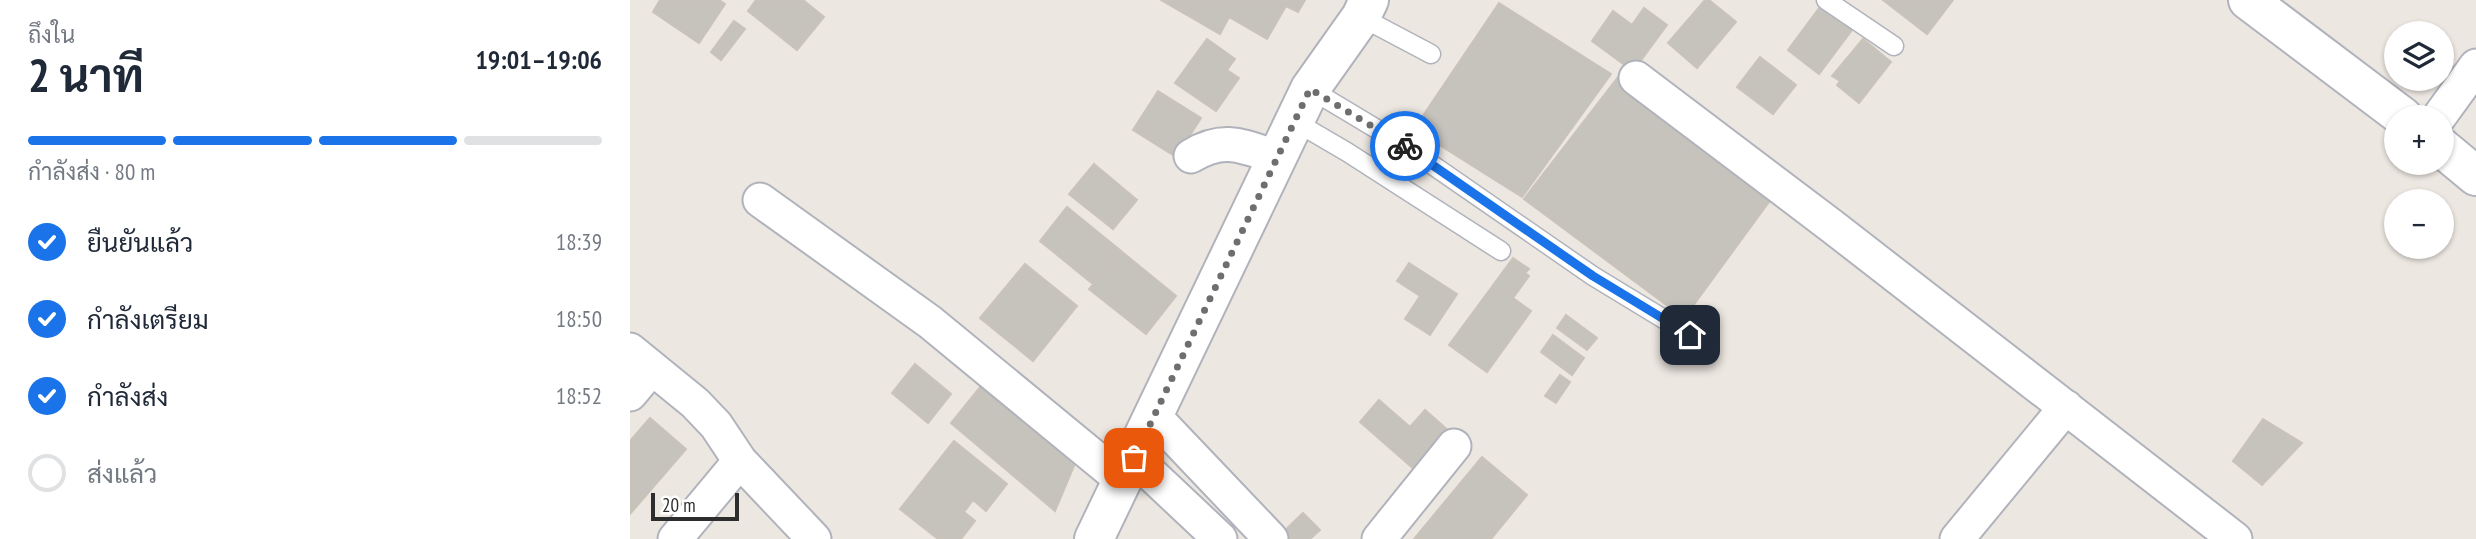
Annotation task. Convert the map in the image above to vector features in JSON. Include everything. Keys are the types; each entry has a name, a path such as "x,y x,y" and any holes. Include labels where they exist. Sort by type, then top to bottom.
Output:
{"main road":[{"path":"2248,0 2387,105"},
{"path":"1094,539 1302,105 1365,8"},
{"path":"2454,157 2476,176"}],"street":[{"path":"2448,105 2476,66"},
{"path":"1636,78 2235,539"},
{"path":"1191,156 1208,146 1227,143 1276,157"},
{"path":"760,201 930,322 1220,539"},
{"path":"630,394 641,359 695,403 716,425 740,461 814,539"},
{"path":"1957,539 2066,407"},
{"path":"1154,416 1271,539"},
{"path":"1379,539 1454,446"},
{"path":"675,539 740,461"}],"lane":[{"path":"1826,0 1894,46"},
{"path":"1365,8 1431,54"},
{"path":"1302,105 1347,152 1501,251"},
{"path":"1302,105 1405,146 1593,276 1690,335"}],"building":[{"path":"660,0 719,0 725,4 699,43 653,12"},
{"path":"756,0 803,0 824,17 797,50 748,11"},
{"path":"1161,0 1305,0 1298,12 1286,6 1267,39 1229,17 1220,34"},
{"path":"1705,0 1709,0 1736,22 1697,68 1668,43"},
{"path":"1883,0 1953,0 1927,34"},
{"path":"1499,3 1611,74 1522,197 1414,129"},
{"path":"1820,7 1852,30 1819,74 1788,50"},
{"path":"1644,8 1667,25 1633,71 1592,41 1613,11 1632,25"},
{"path":"734,21 745,29 721,60 711,52"},
{"path":"1207,39 1235,59 1227,70 1239,78 1216,111 1175,83"},
{"path":"1863,39 1891,62 1859,103 1837,85 1840,81 1832,76"},
{"path":"1760,57 1796,85 1773,114 1737,87"},
{"path":"1619,76 1777,191 1684,318 1524,199"},
{"path":"1158,91 1201,118 1176,157 1133,130"},
{"path":"1094,164 1137,200 1113,229 1069,194"},
{"path":"1067,207 1121,251 1093,284 1040,241"},
{"path":"1121,251 1176,296 1146,334 1089,289"},
{"path":"1513,258 1529,269 1525,273 1529,276 1513,298 1531,311 1487,372 1449,345"},
{"path":"1409,263 1457,294 1430,335 1405,319 1420,296 1397,281"},
{"path":"1025,264 1077,306 1033,361 980,318"},
{"path":"1566,315 1597,338 1587,350 1557,328"},
{"path":"1553,335 1584,358 1572,375 1541,352"},
{"path":"915,364 951,394 928,423 892,393"},
{"path":"1560,375 1570,382 1556,403 1545,396"},
{"path":"985,381 1076,461 1055,511 951,423"},
{"path":"1379,400 1410,427 1425,410 1449,431 1415,470 1360,422"},
{"path":"650,418 686,449 630,514 630,441"},
{"path":"2263,419 2302,443 2262,485 2233,461"},
{"path":"954,441 1007,484 986,511 973,500 964,512 975,521 961,539 938,539 900,509"},
{"path":"1482,457 1527,495 1491,539 1414,539"},
{"path":"1303,513 1320,530 1310,539 1276,539"}],"way so far":[{"path":"1134,458 1310,89 1405,146"}],"route":[{"path":"1405,146 1593,276 1690,335"}]}
